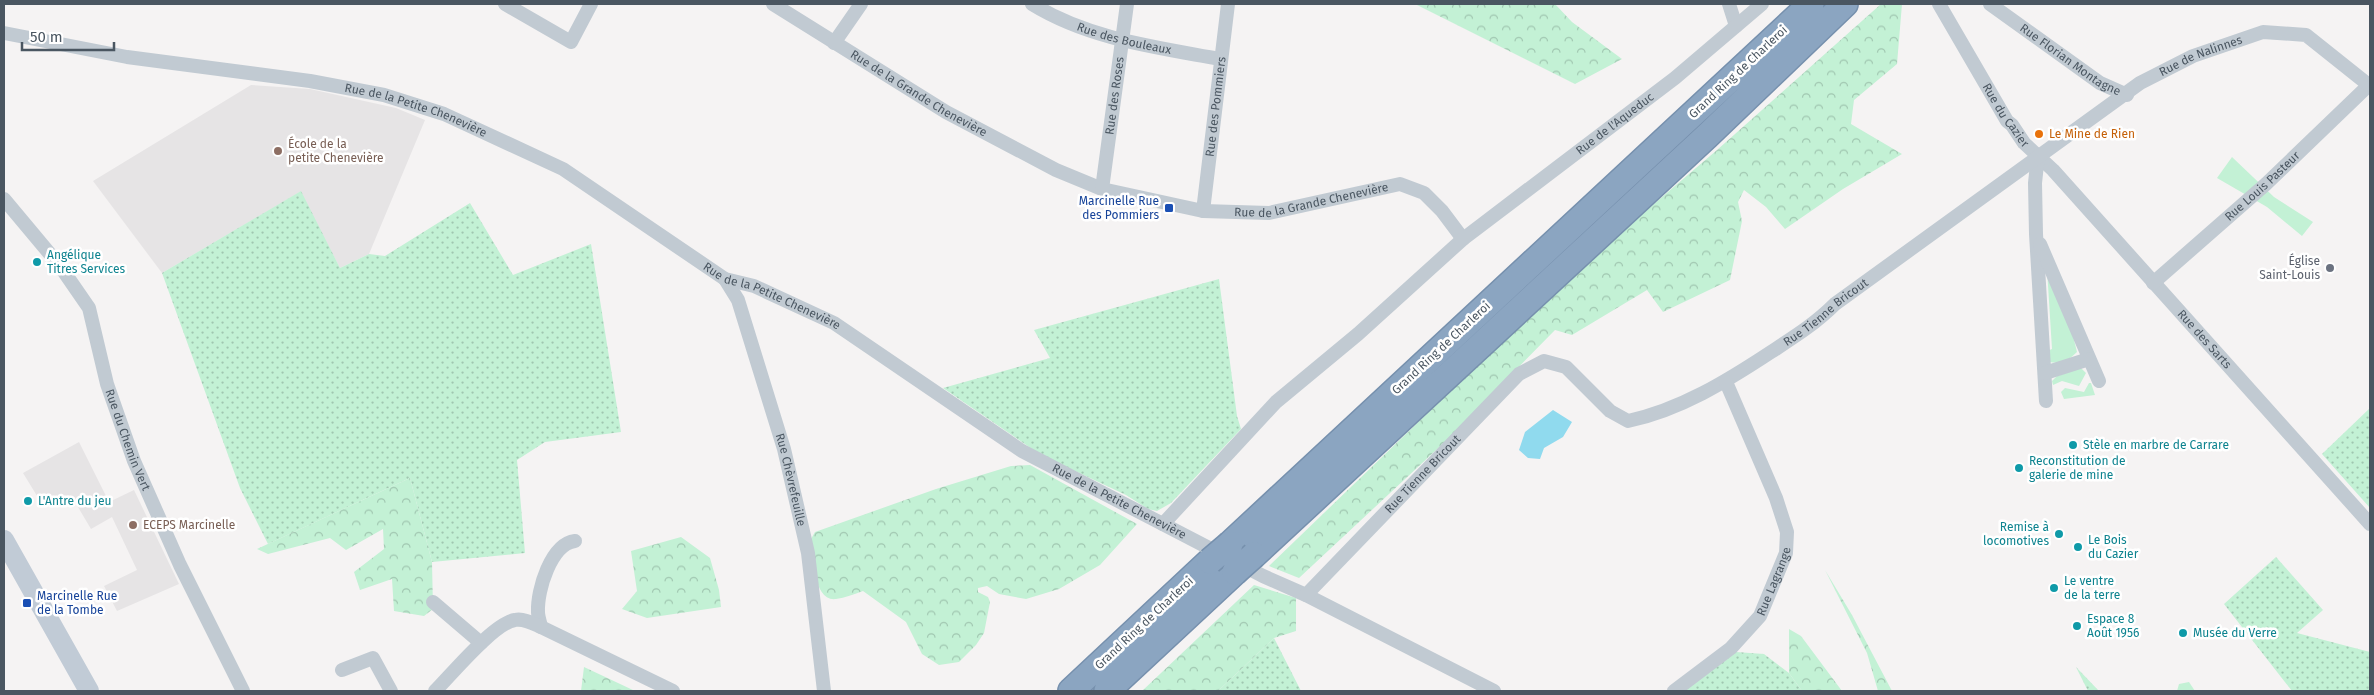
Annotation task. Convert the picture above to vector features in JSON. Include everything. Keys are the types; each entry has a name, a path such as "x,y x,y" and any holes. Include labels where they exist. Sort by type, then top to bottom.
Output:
{"highway":[{"name":"Grand Ring de Charleroi","path":"1071,689 1230,544 1811,4"},
{"name":"Grand Ring de Charleroi","path":"1107,691 1707,136 1846,4"}],"main road":[{"path":"4,540 89,691"}],"street":[{"path":"505,4 571,42 591,4"},
{"name":"Rue de la Grande Chenevière","path":"773,4 834,44 946,112 1056,170 1102,188 1204,211 1269,213 1400,184 1424,193 1442,211 1462,240"},
{"path":"834,44 861,4"},
{"name":"Rue des Bouleaux","path":"1032,4 1067,22 1123,41 1220,59"},
{"name":"Rue des Roses","path":"1102,188 1127,4"},
{"name":"Rue des Pommiers","path":"1204,211 1220,59 1228,4"},
{"path":"1729,4 1736,26"},
{"name":"Rue de l'Aqueduc","path":"1462,240 1675,78 1762,4"},
{"name":"Rue du Cazier","path":"1939,4 2007,121 2012,125 2024,143 2038,155 2035,183 2036,234 2046,401"},
{"name":"Rue Florian Montagne","path":"1990,4 2100,83 2127,94"},
{"name":"Rue de Nalinnes","path":"2038,155 2140,83 2193,56 2264,32 2306,35 2370,86"},
{"name":"Rue de la Petite Chenevière","path":"4,33 127,58 310,81 384,95 444,114 562,169 725,279 754,286 834,322 1022,451 1263,576 1306,595 1494,691"},
{"name":"Rue Louis Pasteur","path":"2153,283 2266,184 2370,86"},
{"name":"Rue des Sarts","path":"2038,155 2370,524"},
{"name":"Rue Tienne Bricout","path":"1306,595 1519,374 1544,361 1566,367 1610,411 1628,421 1650,416 1726,382 1816,323 1835,304 2038,155"},
{"name":"Rue du Chemin Vert","path":"4,199 60,266 88,308 107,384 134,461 180,565 243,691"},
{"name":"Rue du Cazier","path":"2036,234 2099,381"},
{"path":"1163,524 1276,402 1358,334 1462,240"},
{"name":"Rue Chèvrefeuille","path":"725,279 738,300 784,449 808,553 824,691"},
{"path":"2044,373 2089,359"},
{"name":"Rue Lagrange","path":"1674,691 1731,648 1760,616 1786,553 1787,532 1776,498 1726,382"},
{"path":"541,627 537,613 540,591 547,569 562,547 567,542 575,541"},
{"path":"433,602 481,643"},
{"path":"435,691 481,643 498,628 515,620 528,621 673,691"},
{"path":"342,670 373,658 391,691"}],"shaded area":[{"name":"École de la petite Chenevière","path":"251,85 310,89 396,108 425,120 369,254 340,268 300,192 162,273 93,181"},
{"name":"ECEPS Marcinelle","path":"79,442 109,502 134,490 179,584 117,611 104,586 137,570 112,517 91,529 75,502 68,506 60,495 42,504 23,473"}],"green space":[{"path":"1415,4 1555,4 1572,22 1622,59 1575,84"},
{"path":"1881,4 1902,4 1897,64 1854,100 1851,124 1902,154 1843,189 1785,229 1766,207 1744,190 1738,202 1742,221 1730,280 1663,312 1647,290 1572,335 1555,330 1449,438 1299,578 1269,566 1491,352 1606,245 1717,150"},
{"path":"2232,157 2274,197 2313,222 2302,236 2267,207 2217,178"},
{"path":"301,191 340,268 369,254 385,256 470,203 513,275 591,244 621,432 545,442 517,460 525,553 432,562 410,478 268,544 240,488 162,273"},
{"path":"2047,269 2072,332 2077,352 2061,362 2050,362 2047,351 2052,349"},
{"path":"1219,279 1237,416 1241,429 1171,503 1157,511 1148,509 1126,495 1041,455 943,388 1050,358 1034,330"},
{"path":"2081,368 2086,373 2079,386 2062,381 2053,385 2052,381 2057,376"},
{"path":"2089,383 2091,383 2095,395 2064,399 2061,392 2065,388 2084,392"},
{"path":"2370,408 2370,508 2322,454"},
{"path":"1030,465 1137,524 1100,565 1059,589 1026,599 999,594 987,586 978,588 978,592 988,597 990,602 984,633 976,645 959,662 939,665 922,654 906,622 863,591 836,599 828,598 823,593 819,586 814,566 811,539 815,532 936,489 1011,466"},
{"path":"410,478 432,562 433,609 424,616 394,611 392,579 360,590 354,572 384,549 383,529 346,550 330,538 268,554 257,549"},
{"path":"681,537 710,558 719,590 721,607 647,618 622,609 637,591 631,551"},
{"path":"2276,557 2323,610 2297,633 2370,652 2370,691 2292,691 2224,604"},
{"path":"1825,570 1852,615 1892,691 1878,691 1867,653"},
{"path":"1254,585 1296,598 1296,631 1274,638 1218,691 1142,691"},
{"path":"1789,629 1801,636 1842,691 1802,691 1789,673"},
{"path":"1274,638 1301,691 1218,691"},
{"path":"1736,652 1764,654 1789,673 1802,691 1684,691"},
{"path":"584,667 635,691 581,691"},
{"path":"2076,667 2099,691 2088,691"},
{"path":"2189,682 2195,691 2177,691 2179,684"}],"water":[{"path":"1553,410 1572,422 1563,437 1544,448 1540,459 1528,458 1519,450 1525,432"}],"place":[{"name":"Le Mine de Rien","path":"2039,134"},
{"name":"École de la petite Chenevière","path":"278,151"},
{"name":"Marcinelle Rue des Pommiers","path":"1169,208"},
{"name":"Angélique Titres Services","path":"37,262"},
{"name":"Église Saint-Louis","path":"2330,268"},
{"name":"Stèle en marbre de Carrare","path":"2073,445"},
{"name":"Reconstitution de galerie de mine","path":"2019,468"},
{"name":"L'Antre du jeu","path":"28,501"},
{"name":"ECEPS Marcinelle","path":"133,525"},
{"name":"Remise à locomotives","path":"2059,534"},
{"name":"Le Bois du Cazier","path":"2078,547"},
{"name":"Le ventre de la terre","path":"2054,588"},
{"name":"Marcinelle Rue de la Tombe","path":"27,603"},
{"name":"Espace 8 Août 1956","path":"2077,626"},
{"name":"Musée du Verre","path":"2183,633"}]}
